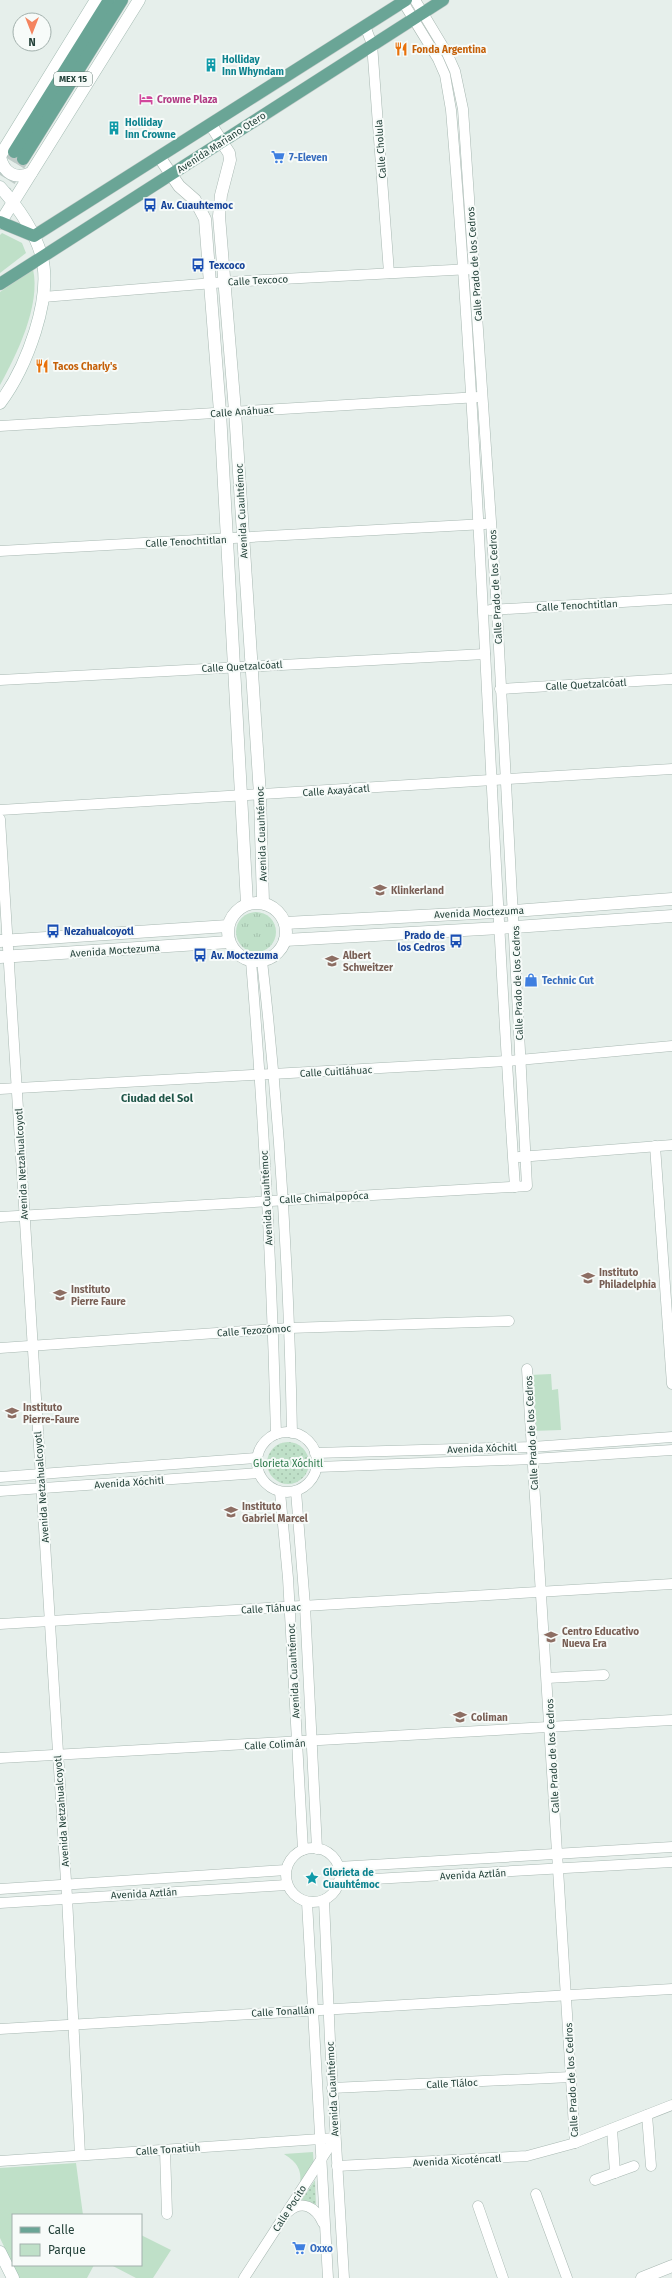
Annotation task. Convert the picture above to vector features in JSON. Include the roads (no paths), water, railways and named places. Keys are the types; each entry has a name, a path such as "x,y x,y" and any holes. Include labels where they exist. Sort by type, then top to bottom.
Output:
{"main road":[{"name":"MEX 15","path":"109,0 18,156 122,0"},
{"name":"Avenida Mariano Otero","path":"0,284 41,256 443,0"},
{"name":"Avenida Mariano Otero","path":"34,236 160,158 365,26 408,1"},
{"path":"0,222 34,236"}],"street":[{"path":"31,173 25,176 12,175 6,171 0,156 96,0"},
{"path":"0,222 139,0"},
{"name":"Calle Prado de los Cedros","path":"408,1 447,53 459,83 462,109 475,269 497,610 500,689 514,911 527,1186"},
{"name":"Calle Prado de los Cedros","path":"418,16 448,85 464,270 479,524 491,780 515,1187"},
{"name":"Calle Cholula","path":"365,26 372,44 390,273"},
{"name":"Avenida Cuauhtémoc","path":"211,125 222,141 230,160 220,206 235,411 250,666 260,795 263,903"},
{"name":"Avenida Cuauhtémoc","path":"160,158 170,175 195,200 202,212 210,283 220,412 247,904"},
{"path":"0,187 13,202 34,236 41,256 43,297 35,331 21,366 0,403"},
{"name":"Calle Texcoco","path":"43,297 210,283 475,269"},
{"name":"Calle Anáhuac","path":"0,426 483,397"},
{"name":"Calle Tenochtitlan","path":"0,551 491,524"},
{"name":"Calle Tenochtitlan","path":"482,611 672,599"},
{"name":"Calle Quetzalcóatl","path":"0,680 234,666 484,654"},
{"name":"Calle Quetzalcóatl","path":"500,689 672,679"},
{"name":"Calle Axayácatl","path":"0,810 672,769"},
{"name":"Avenida Netzahualcoyotl","path":"0,819 4,957 17,1089 67,1897 80,2155"},
{"name":"Avenida Moctezuma","path":"285,923 499,912 672,899"},
{"path":"263,903 277,910 285,923 285,940 276,954 256,961 236,953 229,942 228,926 233,915 247,904 263,903"},
{"name":"Avenida Moctezuma","path":"285,940 500,928 672,916"},
{"name":"Avenida Moctezuma","path":"4,941 228,926"},
{"name":"Avenida Moctezuma","path":"4,957 229,942"},
{"name":"Avenida Cuauhtémoc","path":"256,961 275,1074 289,1328 292,1433"},
{"name":"Avenida Cuauhtémoc","path":"256,961 259,1075 273,1329 276,1434"},
{"name":"Calle Cuitláhuac","path":"0,1089 507,1061 672,1046"},
{"path":"513,1157 672,1145"},
{"path":"655,1146 672,1384"},
{"name":"Calle Chimalpopóca","path":"0,1217 282,1199 527,1186"},
{"name":"Calle Tezozómoc","path":"0,1348 289,1328 509,1322"},
{"name":"Calle Prado de los Cedros","path":"527,1369 575,2143"},
{"path":"292,1433 306,1439 315,1452 317,1467 307,1484 296,1491 280,1492 265,1483 258,1473 257,1458 263,1444 276,1434 292,1433"},
{"name":"Avenida Xóchitl","path":"315,1452 532,1447 672,1437"},
{"name":"Avenida Xóchitl","path":"317,1467 532,1459 672,1450"},
{"name":"Avenida Xóchitl","path":"0,1477 257,1458"},
{"name":"Avenida Xóchitl","path":"0,1491 258,1473"},
{"name":"Avenida Cuauhtémoc","path":"296,1491 305,1606 317,1849"},
{"name":"Avenida Cuauhtémoc","path":"280,1492 290,1607 303,1850"},
{"name":"Calle Tláhuac","path":"0,1624 672,1584"},
{"path":"547,1678 604,1675"},
{"name":"Calle Colimán","path":"0,1758 312,1742 672,1720"},
{"name":"Avenida Aztlán","path":"338,1867 672,1847"},
{"path":"317,1849 330,1855 338,1867 339,1881 332,1894 324,1900 307,1902 293,1894 287,1885 286,1870 292,1858 303,1850 317,1849"},
{"name":"Avenida Aztlán","path":"339,1881 672,1862"},
{"name":"Avenida Aztlán","path":"0,1889 286,1870"},
{"name":"Avenida Aztlán","path":"0,1902 287,1885"},
{"name":"Avenida Cuauhtémoc","path":"324,1900 332,2088 344,2278"},
{"name":"Avenida Cuauhtémoc","path":"307,1902 314,2009 320,2161 328,2278"},
{"name":"Calle Tonallán","path":"0,2029 74,2023 672,1989"},
{"name":"Calle Tláloc","path":"332,2088 571,2077"},
{"name":"Avenida Xicoténcatl","path":"337,2166 527,2156 575,2143 672,2105"},
{"path":"647,2115 651,2166"},
{"path":"612,2129 615,2173"},
{"name":"Calle Tonatiuh","path":"0,2161 335,2138"},
{"name":"Calle Pocito","path":"244,2278 335,2138"},
{"path":"165,2150 168,2214"},
{"path":"595,2180 634,2166"},
{"path":"536,2194 568,2278"},
{"path":"478,2206 503,2278"},
{"path":"283,2216 295,2207 311,2207 318,2213 325,2228"},
{"path":"0,2252 13,2278"},
{"path":"642,2278 672,2266"}],"tunnel":[{"path":"0,175 14,152"},
{"path":"0,196 23,159"}],"place":[{"name":"Fonda Argentina","path":"401,49"},
{"name":"Holliday Inn Whyndam","path":"211,65"},
{"name":"Crowne Plaza","path":"146,99"},
{"name":"Holliday Inn Crowne","path":"114,128"},
{"name":"7-Eleven","path":"278,157"},
{"name":"Av. Cuauhtemoc","path":"150,205"},
{"name":"Texcoco","path":"198,265"},
{"name":"Tacos Charly's","path":"42,366"},
{"name":"Klinkerland","path":"380,890"},
{"name":"Nezahualcoyotl","path":"53,931"},
{"name":"Prado de los Cedros","path":"456,941"},
{"name":"Av. Moctezuma","path":"200,955"},
{"name":"Albert Schweitzer","path":"332,961"},
{"name":"Technic Cut","path":"531,980"},
{"name":"Instituto Philadelphia","path":"588,1278"},
{"name":"Instituto Pierre Faure","path":"60,1295"},
{"name":"Instituto Pierre-Faure","path":"12,1413"},
{"name":"Instituto Gabriel Marcel","path":"231,1512"},
{"name":"Centro Educativo Nueva Era","path":"551,1637"},
{"name":"Coliman","path":"460,1717"},
{"name":"Glorieta de Cuauhtémoc","path":"312,1878"},
{"name":"Oxxo","path":"299,2248"}],"district":[{"name":"Ciudad del Sol","path":"157,1098"}],"park label":[{"name":"Glorieta Xóchitl","path":"288,1463"}]}
